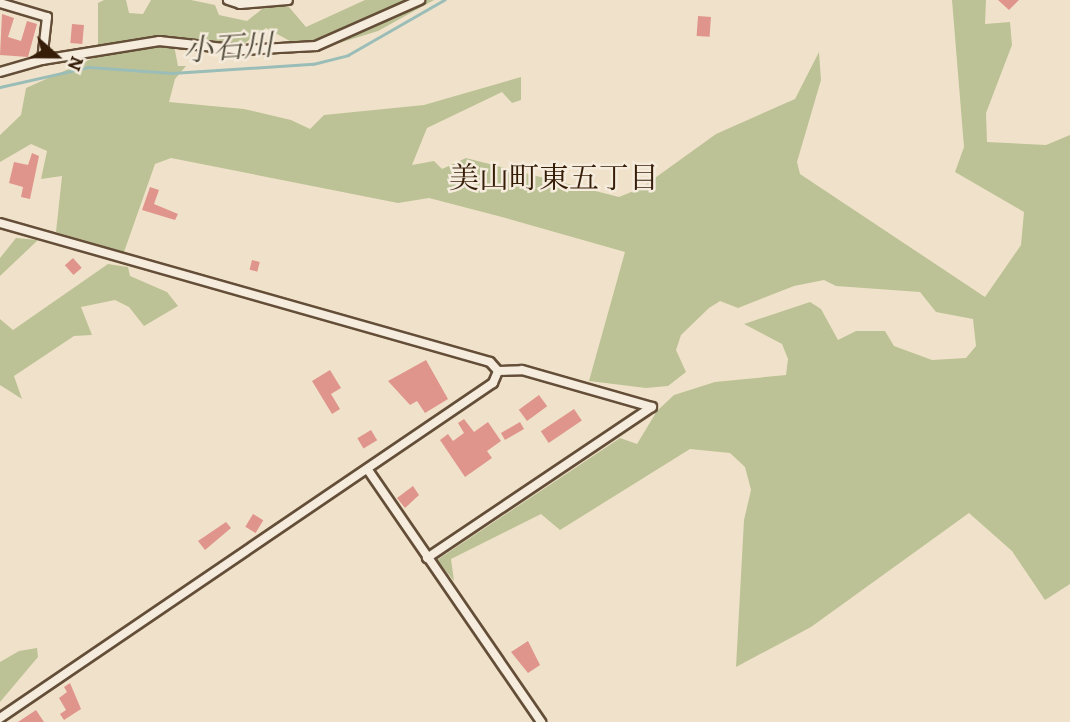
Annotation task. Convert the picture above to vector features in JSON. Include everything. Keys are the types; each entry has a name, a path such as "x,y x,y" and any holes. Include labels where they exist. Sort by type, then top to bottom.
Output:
{"street":[{"path":"228,0 240,4 288,0"},
{"path":"0,72 42,60 159,41 243,50 316,46 420,0"},
{"path":"0,4 47,17 42,60"},
{"path":"0,223 490,362 498,371"},
{"path":"427,558 652,407 522,370 498,371"},
{"path":"0,718 493,383 498,371"},
{"path":"368,470 541,722"}],"green space":[{"path":"104,0 126,0 129,13 143,14 151,0 191,0 215,5 219,15 247,21 267,5 289,7 306,27 365,0 434,0 378,31 310,52 266,28 242,45 173,40 178,66 186,66 175,79 169,102 244,109 291,120 310,129 324,115 424,105 521,77 521,100 512,103 502,92 427,128 412,165 434,161 442,169 466,158 619,197 641,188 716,134 795,99 819,52 821,80 797,162 800,174 985,297 1021,245 1024,212 955,172 964,147 952,0 986,0 985,24 1010,22 1012,45 986,113 987,142 1046,145 1070,135 1070,584 1045,600 1012,551 969,513 811,627 736,667 744,520 751,490 745,467 730,453 690,449 560,530 541,514 451,559 454,581 437,560 620,438 637,444 657,411 674,395 715,382 786,375 788,359 782,344 744,324 810,302 821,309 838,340 856,331 885,331 894,346 932,360 966,358 976,346 973,319 936,312 920,292 836,286 824,280 794,286 738,308 720,301 681,335 676,350 686,372 668,386 646,388 589,381 625,252 502,217 429,198 398,203 171,158 155,164 124,252 56,232 62,176 41,179 47,151 31,144 0,162 0,135 21,115 26,88 98,56 98,3"},
{"path":"16,238 38,240 0,276 0,258"},
{"path":"108,264 128,267 130,276 167,292 178,306 144,326 129,307 115,300 81,307 92,335 74,336 14,376 22,399 0,385 0,319 13,330"},
{"path":"37,648 38,657 0,702 0,662 19,651"}],"building":[{"path":"998,0 1019,0 1009,10"},
{"path":"2,14 14,18 8,37 21,41 27,21 37,24 28,57 0,55"},
{"path":"698,16 711,17 710,37 697,36"},
{"path":"72,24 84,25 82,44 70,43"},
{"path":"32,153 39,156 30,199 21,197 23,187 9,183 14,162 28,165"},
{"path":"150,187 159,190 154,204 178,214 175,220 142,210"},
{"path":"73,258 82,268 74,275 65,265"},
{"path":"252,260 260,262 257,272 250,270"},
{"path":"426,360 448,399 425,413 417,401 410,405 388,381"},
{"path":"330,370 341,388 331,394 340,409 332,414 312,381"},
{"path":"539,395 547,406 527,421 519,410"},
{"path":"574,409 582,421 549,443 541,431"},
{"path":"464,419 474,432 488,422 501,441 487,451 492,458 465,477 440,440 448,434 453,441 464,433 458,423"},
{"path":"520,422 524,429 505,440 501,433"},
{"path":"371,430 377,440 363,449 357,438"},
{"path":"413,486 419,495 405,508 397,498"},
{"path":"253,514 263,520 256,533 245,527"},
{"path":"226,522 231,528 205,550 198,541"},
{"path":"528,641 540,665 528,673 511,652"},
{"path":"70,683 81,709 64,720 60,714 66,710 59,698 67,692 64,687"},
{"path":"36,710 44,722 18,722"}],"waterway":[{"name":"小石川","path":"0,87 89,67 172,73 313,64 348,55 444,0"}],"district":[{"name":"美山町東五丁目","path":"554,178"}]}
